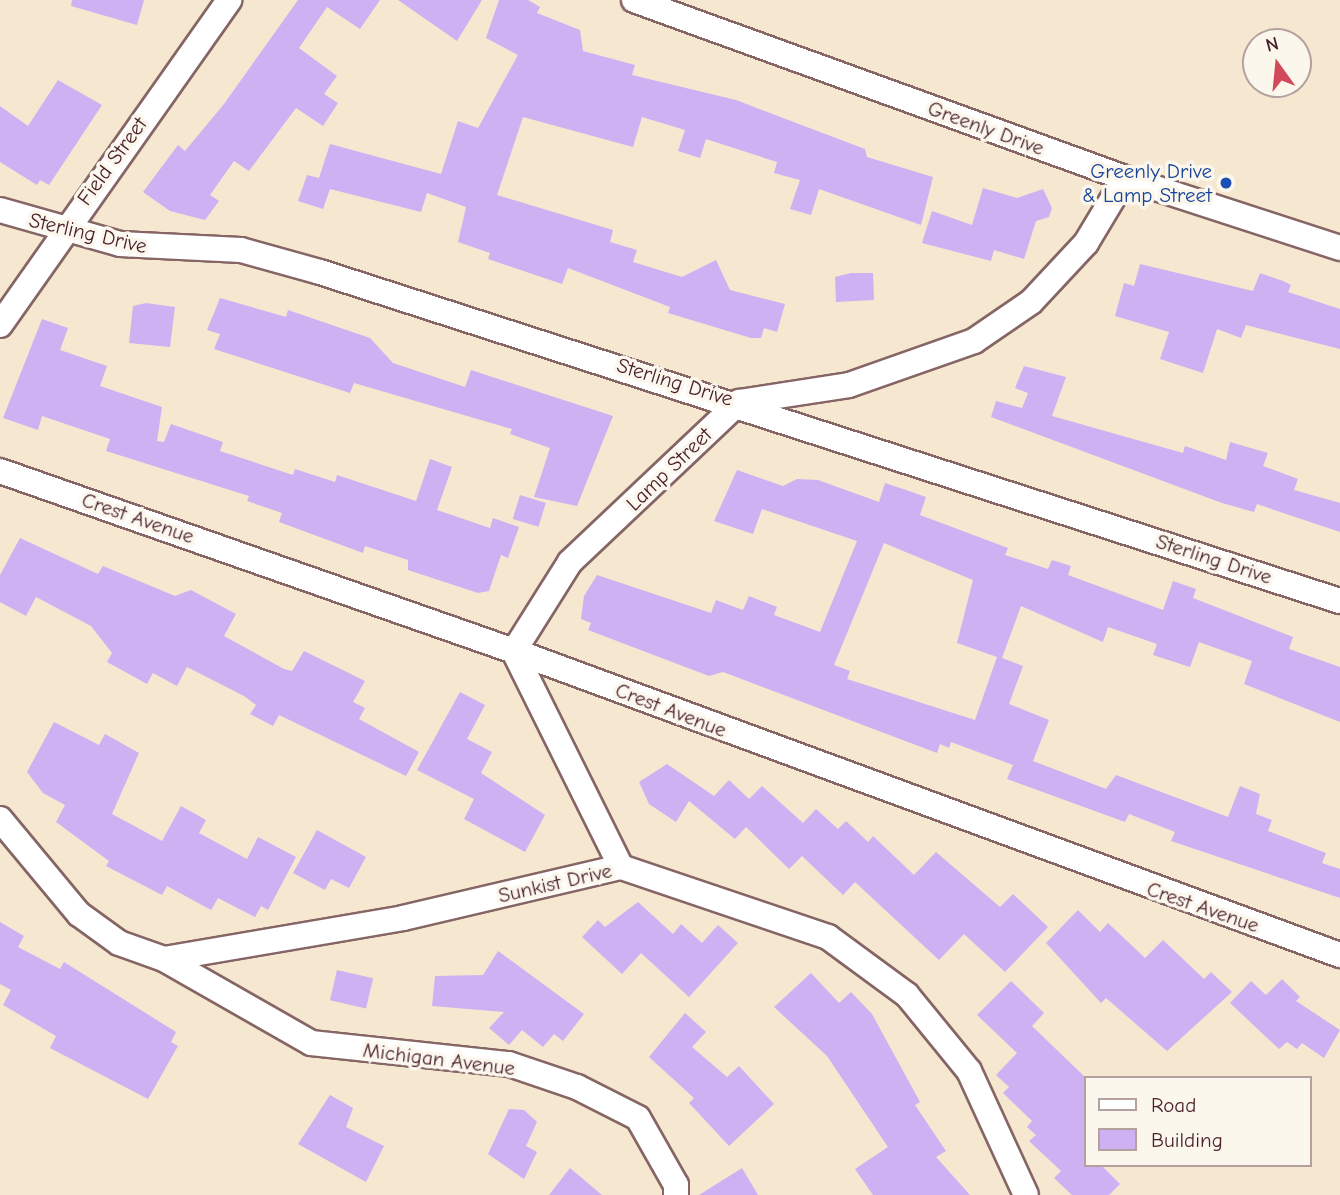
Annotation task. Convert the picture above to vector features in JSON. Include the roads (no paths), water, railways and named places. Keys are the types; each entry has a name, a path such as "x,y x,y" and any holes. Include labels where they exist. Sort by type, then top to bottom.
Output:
{"street":[{"name":"Field Street","path":"0,325 62,229 229,0"},
{"name":"Greenly Drive","path":"634,0 1125,178 1340,248"},
{"path":"739,402 849,386 974,341 1041,292 1086,243 1125,178"},
{"name":"Sterling Drive","path":"0,210 62,229 168,251 241,250 739,402 1340,601"},
{"name":"Lamp Street","path":"514,651 570,562 739,402"},
{"name":"Crest Avenue","path":"0,471 514,651 1340,955"},
{"path":"514,651 621,867"},
{"path":"0,819 79,914 119,943 164,960"},
{"name":"Sunkist Drive","path":"164,960 403,918 621,867 828,937 907,995 969,1071 1026,1195"},
{"name":"Michigan Avenue","path":"164,960 311,1043 509,1064 577,1087 638,1118 676,1185 676,1195"}],"place":[{"name":"Greenly Drive & Lamp Street","path":"1226,183"}]}
